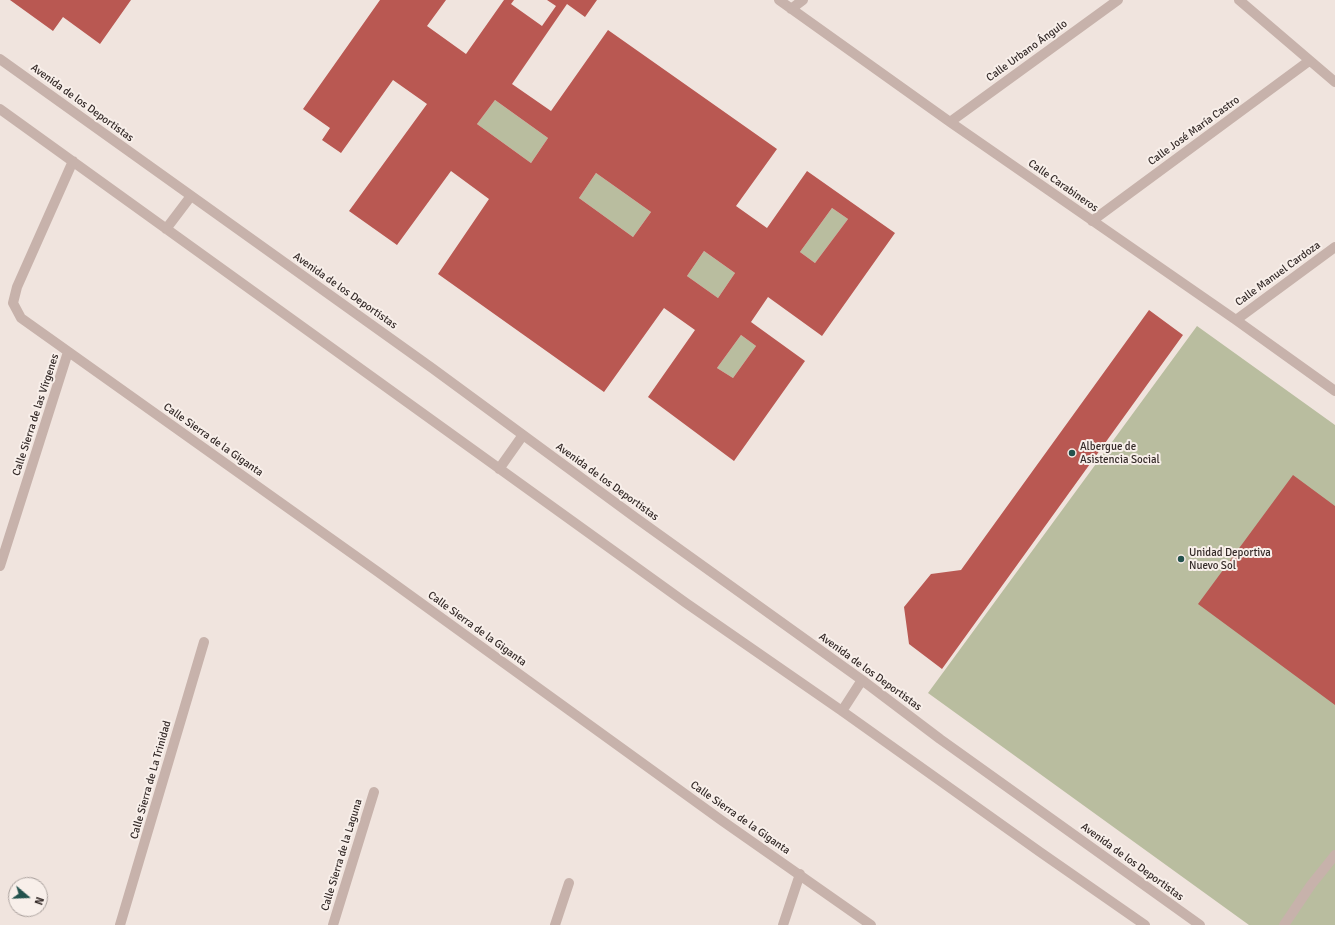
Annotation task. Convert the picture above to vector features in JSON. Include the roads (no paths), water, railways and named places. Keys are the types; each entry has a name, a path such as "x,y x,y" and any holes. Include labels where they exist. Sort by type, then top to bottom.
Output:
{"street":[{"name":"Calle Carabineros","path":"779,0 950,122 1236,320 1335,391"},
{"path":"791,9 803,0"},
{"name":"Calle Urbano Ángulo","path":"950,122 1118,0"},
{"path":"1239,0 1335,82"},
{"name":"Avenida de los Deportistas","path":"0,58 432,368 862,680 946,743 1200,925"},
{"name":"Calle José María Castro","path":"1092,221 1309,61"},
{"path":"0,108 686,603 1145,925"},
{"name":"Calle Sierra de las Vírgenes","path":"0,566 68,352 22,318 13,303 17,287 73,161"},
{"path":"166,229 191,196"},
{"name":"Calle Manuel Cardoza","path":"1236,320 1335,247"},
{"name":"Calle Sierra de la Giganta","path":"68,352 378,572 721,820 871,925"},
{"path":"499,469 523,435"},
{"name":"Calle Sierra de La Trinidad","path":"120,925 204,642"},
{"path":"842,711 862,680"},
{"name":"Calle Sierra de la Laguna","path":"333,925 374,792"},
{"path":"1284,925 1311,885 1335,855"},
{"path":"783,925 800,874"},
{"path":"555,925 569,883"}],"place":[{"name":"Albergue de Asistencia Social","path":"1072,453"},
{"name":"Unidad Deportiva Nuevo Sol","path":"1181,559"}]}
